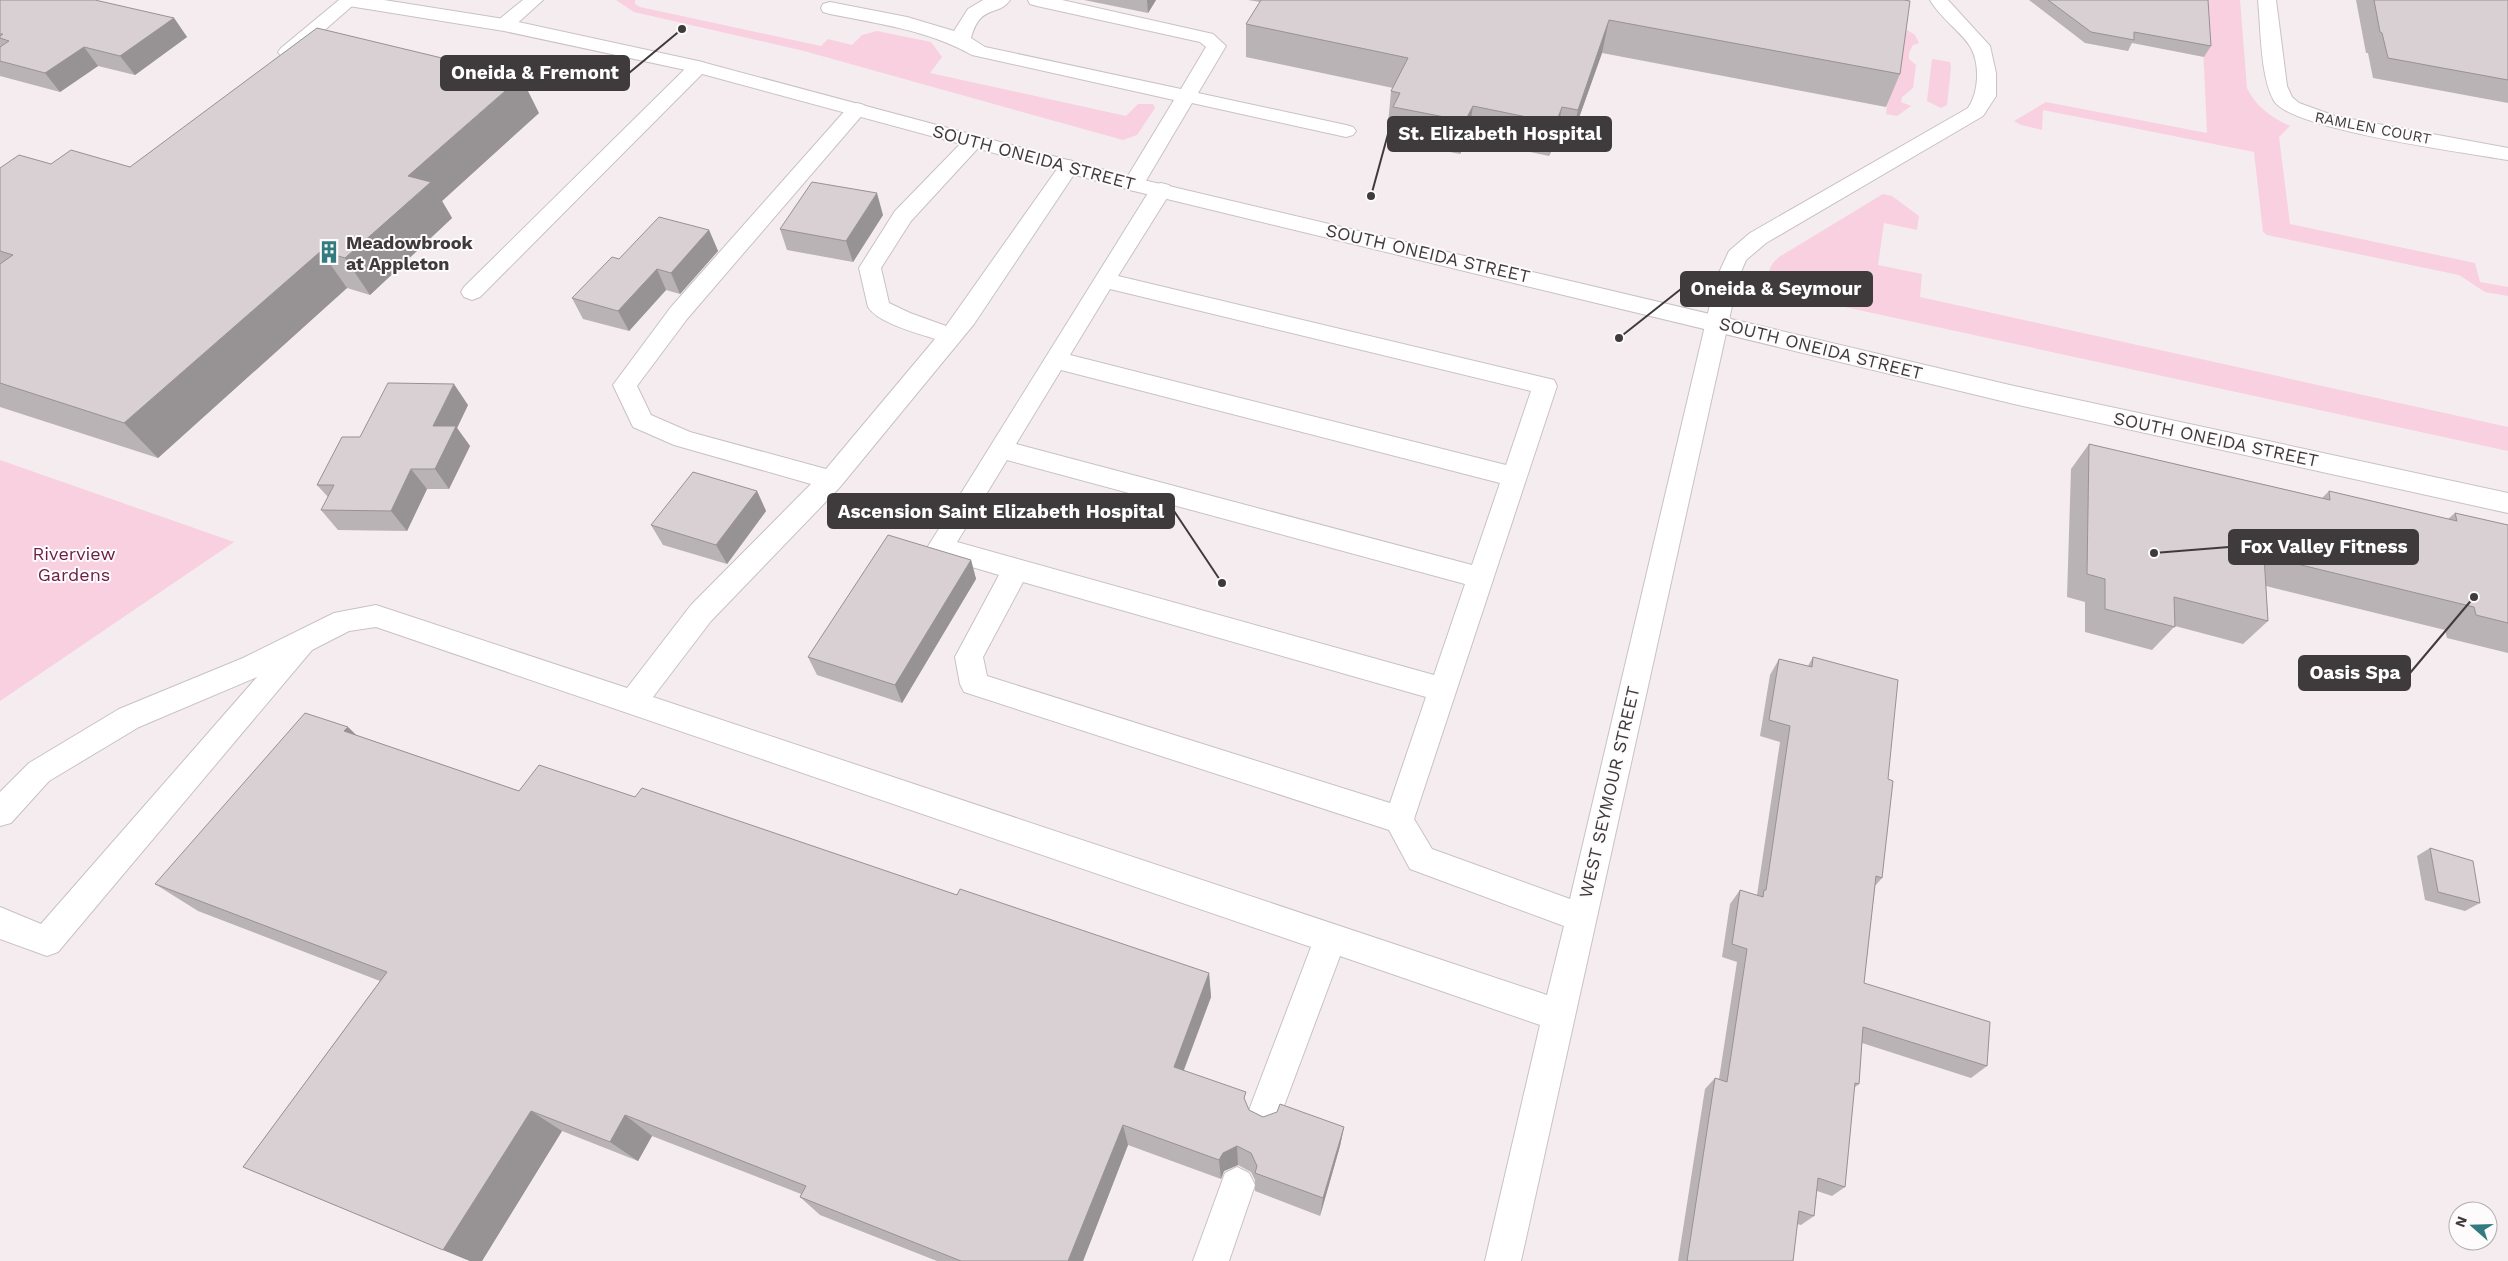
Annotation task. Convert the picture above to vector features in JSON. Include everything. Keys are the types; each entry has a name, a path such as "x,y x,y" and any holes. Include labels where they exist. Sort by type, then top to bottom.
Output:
{"main road":[{"path":"271,64 349,0"},
{"name":"SOUTH ONEIDA STREET","path":"349,0 504,25 698,67 1134,184 1716,322 2014,395 2508,503"},
{"path":"504,25 534,0"},
{"path":"961,39 964,26 980,7 1000,0"},
{"path":"1037,0 1206,38 1216,46 1134,184"},
{"name":"RAMLEN COURT","path":"2267,0 2277,86 2279,93 2292,107 2330,121 2508,154"},
{"name":"WEST SEYMOUR STREET","path":"1503,1261 1727,279 1737,256 1758,238 1976,112 1986,96 1986,73 1980,46 1934,3"},
{"path":"830,8 938,31 961,39 979,51 1346,131"},
{"path":"472,292 654,108 698,67"},
{"path":"831,480 683,439 642,421 625,385 679,313 857,109"},
{"path":"951,336 902,319 879,307 870,268 903,216 973,142"},
{"path":"632,703 702,613 831,480 966,318 1069,167"},
{"path":"1161,190 940,548 1443,690"},
{"path":"1104,280 1545,386 1399,820"},
{"path":"1055,360 1514,478"},
{"path":"1001,449 1481,578"},
{"path":"1016,569 968,657 974,684 1399,820 1421,859 1581,918"},
{"path":"0,813 39,772 129,718 253,666 344,621 376,616 1559,1015"},
{"path":"0,922 16,931 47,941 306,640"},
{"path":"1262,1118 1331,937"},
{"path":"1211,1261 1237,1185"}],"green space":[{"path":"616,0 635,0 635,4 640,7 821,46 828,39 852,45 862,35 877,31 931,42 942,57 930,73 1126,116 1138,104 1153,104 1155,108 1137,135 1123,140 804,51 634,12"},
{"path":"2201,0 2240,0 2247,88 2255,101 2265,111 2290,126 2279,137 2290,224 2475,263 2480,282 2508,287 2508,296 2485,292 2459,275 2267,235 2263,232 2254,152 2043,110 2042,130 2021,125 2014,121 2046,102 2207,133"},
{"path":"1901,26 1915,35 1919,43 1913,45 1909,53 1909,59 1916,65 1913,88 1902,97 1901,102 1911,106 1897,116 1886,114 1896,34"},
{"path":"1932,59 1950,62 1947,105 1941,108 1927,101"},
{"path":"1883,194 1892,196 1919,216 1917,230 1884,223 1878,265 1922,274 1920,297 2508,427 2508,451 1794,296 1782,287 1773,290 1768,276 1772,264 1779,257"},
{"name":"Riverview Gardens","path":"0,460 234,542 0,701"}],"building":[{"path":"0,0 95,0 174,18 120,56 84,47 45,73 0,61 0,47 9,41 0,38 3,34 0,34"},
{"path":"1261,0 1910,1 1900,74 1609,20 1578,110 1562,107 1556,123 1473,106 1465,121 1393,107 1400,93 1391,91 1408,58 1246,24"},
{"path":"2048,0 2208,0 2211,46 2134,32 2134,40 2091,32"},
{"path":"2374,0 2508,0 2508,80 2388,58 2382,33 2380,32"},
{"path":"317,28 521,77 408,176 431,182 345,258 321,251 124,423 0,383 0,264 13,255 0,251 0,168 19,155 51,164 71,150 130,167"},
{"path":"812,182 877,193 846,241 780,229"},
{"path":"659,217 709,230 671,273 657,269 618,311 572,298 612,257 619,259"},
{"path":"388,383 454,384 433,426 456,426 435,469 411,469 391,511 321,510 334,485 317,485 342,437 360,437"},
{"path":"2089,444 2330,500 2329,491 2457,521 2455,513 2508,525 2508,623 2476,615 2474,607 2264,556 2268,621 2174,597 2175,627 2105,609 2105,579 2087,574"},
{"path":"693,472 757,491 716,545 651,525"},
{"path":"888,535 971,560 895,685 808,657"},
{"path":"1813,657 1898,680 1888,779 1893,781 1882,878 1876,876 1864,983 1990,1022 1987,1066 1863,1027 1859,1084 1855,1083 1845,1187 1818,1178 1814,1216 1799,1211 1793,1261 1687,1261 1715,1078 1727,1082 1747,949 1732,944 1740,890 1763,897 1764,890 1766,890 1790,726 1769,720 1779,659 1812,667"},
{"path":"305,713 348,727 344,731 519,791 539,765 635,797 642,788 957,895 960,889 1209,973 1174,1067 1246,1092 1244,1098 1249,1110 1263,1117 1277,1112 1280,1104 1344,1127 1323,1198 1255,1173 1257,1166 1251,1153 1237,1146 1223,1153 1219,1160 1123,1125 1068,1261 961,1261 800,1197 806,1186 625,1115 610,1142 531,1111 443,1250 243,1167 387,972 155,884"},
{"path":"2430,848 2473,861 2480,903 2438,892"}],"place":[{"name":"Oneida & Fremont","path":"682,29"},
{"name":"St. Elizabeth Hospital","path":"1371,196"},
{"name":"Meadowbrook at Appleton","path":"329,252"},
{"name":"Oneida & Seymour","path":"1619,338"},
{"name":"Fox Valley Fitness","path":"2154,553"},
{"name":"Ascension Saint Elizabeth Hospital","path":"1222,583"},
{"name":"Oasis Spa","path":"2474,597"}]}
